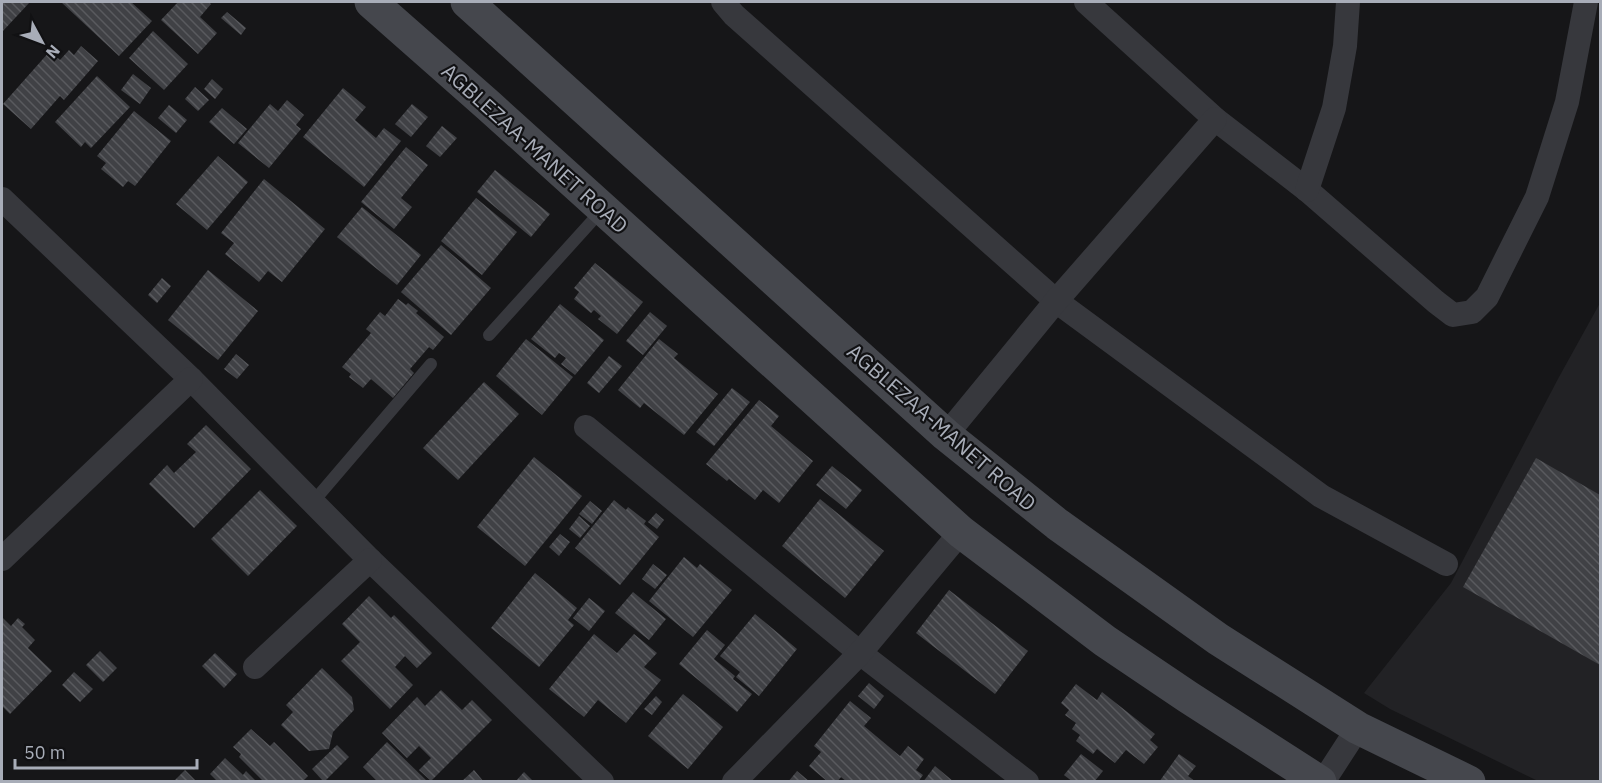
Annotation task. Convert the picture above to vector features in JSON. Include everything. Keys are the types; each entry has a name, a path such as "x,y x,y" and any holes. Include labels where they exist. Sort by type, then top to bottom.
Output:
{"main road":[{"name":"AGBLEZAA-MANET ROAD","path":"371,2 961,532 1105,641 1188,698 1321,782"},
{"name":"AGBLEZAA-MANET ROAD","path":"467,2 946,435 1057,524 1218,639 1358,728 1469,782"}],"street":[{"path":"723,2 734,15 1056,301 1322,496 1446,564"},
{"path":"1086,2 1215,119 1307,190 1453,315 1472,312 1487,297 1537,197 1567,102 1586,2"},
{"path":"1307,190 1334,108 1345,46 1348,2"},
{"path":"946,435 1056,301 1215,119"},
{"path":"3,202 190,379 370,560 602,782"},
{"path":"2,559 190,379"},
{"path":"586,427 860,653 1027,782"},
{"path":"734,782 860,653 961,532"},
{"path":"255,667 370,560"},
{"path":"1321,782 1358,728"}],"lane":[{"path":"489,335 602,209"},
{"path":"313,502 431,364"}],"shaded area":[{"path":"1600,303 1600,781 1538,781 1390,709 1364,693 1451,583"}],"building":[{"path":"2,2 30,2 2,32"},
{"path":"61,2 131,2 152,21 119,56"},
{"path":"178,2 208,2 211,4 200,17 217,33 198,54 161,20"},
{"path":"227,12 246,28 241,35 221,18"},
{"path":"153,31 188,64 164,90 129,58"},
{"path":"81,46 98,61 64,100 60,96 31,129 3,104 50,51 60,60 69,50 74,55"},
{"path":"133,74 151,88 140,104 121,90"},
{"path":"97,76 130,107 91,148 85,142 81,147 55,122"},
{"path":"212,79 223,89 215,99 204,89"},
{"path":"195,87 209,100 198,111 185,99"},
{"path":"343,88 366,107 355,120 376,138 384,128 401,141 364,187 303,137"},
{"path":"287,100 304,115 296,125 301,129 269,168 238,143 270,104 278,111"},
{"path":"412,104 428,117 411,137 395,124"},
{"path":"169,105 187,120 176,133 158,118"},
{"path":"222,108 247,129 234,144 209,122"},
{"path":"134,111 171,141 135,186 128,181 123,187 101,169 106,163 97,156"},
{"path":"442,126 457,138 440,157 426,146"},
{"path":"406,147 428,165 401,198 412,207 394,229 361,202"},
{"path":"218,156 248,182 207,230 176,204"},
{"path":"495,170 550,214 531,237 477,192"},
{"path":"264,179 325,229 282,282 268,271 259,282 225,254 234,243 221,233"},
{"path":"476,198 517,232 482,275 441,241"},
{"path":"362,207 421,255 397,285 337,237"},
{"path":"441,245 491,288 451,335 401,292"},
{"path":"595,263 643,302 617,334 598,319 601,316 594,310 591,313 574,299 579,292 574,288"},
{"path":"208,270 258,311 218,360 168,320"},
{"path":"162,278 171,286 157,303 148,295"},
{"path":"398,299 418,311 416,313 444,337 433,350 429,347 410,369 414,373 393,398 371,379 363,388 349,377 351,374 342,367 371,333 366,329 380,312 385,316"},
{"path":"560,304 604,340 575,375 561,364 566,358 559,353 555,358 531,339"},
{"path":"650,312 667,326 643,355 626,341"},
{"path":"526,339 573,377 542,415 496,376"},
{"path":"659,339 678,354 674,358 718,394 684,435 644,403 640,408 618,390"},
{"path":"236,354 249,365 237,379 224,369"},
{"path":"609,356 622,366 599,393 587,383"},
{"path":"484,382 519,414 458,480 423,448"},
{"path":"732,388 750,402 714,446 696,432"},
{"path":"759,400 779,416 771,426 813,461 779,503 763,490 755,500 706,464"},
{"path":"206,425 251,469 194,528 149,484 167,465 174,473 196,452 187,444"},
{"path":"534,457 582,496 525,566 477,527"},
{"path":"1536,458 1600,495 1600,665 1463,587"},
{"path":"832,466 862,490 846,509 816,485"},
{"path":"260,490 297,526 248,576 211,539"},
{"path":"820,499 884,551 845,598 782,546"},
{"path":"614,500 626,510 628,507 646,521 644,524 659,537 620,585 575,548"},
{"path":"590,501 602,511 592,524 579,514"},
{"path":"656,513 664,520 657,529 648,522"},
{"path":"579,516 590,526 580,538 569,529"},
{"path":"560,534 570,542 559,556 549,547"},
{"path":"684,557 697,568 700,564 732,590 693,637 649,601"},
{"path":"653,564 667,575 655,589 642,579"},
{"path":"535,573 577,608 568,620 574,625 539,667 491,628"},
{"path":"949,590 1028,651 995,694 916,633"},
{"path":"633,592 666,619 649,640 615,613"},
{"path":"369,596 391,618 394,615 432,653 417,668 405,656 395,667 413,685 390,709 341,661 360,642 342,624"},
{"path":"589,598 605,611 589,631 573,618"},
{"path":"755,614 797,649 759,696 736,677 740,672 720,656"},
{"path":"2,617 11,626 18,618 25,624 22,627 35,640 28,648 52,671 10,714 2,706"},
{"path":"707,630 725,645 714,659 735,676 733,679 752,694 737,712 679,664"},
{"path":"594,634 617,653 634,634 657,653 644,667 661,680 626,723 598,700 584,717 549,689"},
{"path":"100,651 117,668 103,682 86,665"},
{"path":"215,653 237,674 224,688 202,666"},
{"path":"322,668 352,697 354,710 333,732 329,749 309,751 281,725 293,712 286,705"},
{"path":"74,672 93,689 80,702 62,685"},
{"path":"869,683 884,696 874,709 858,696"},
{"path":"1076,684 1097,700 1102,692 1155,734 1150,740 1158,747 1144,764 1126,750 1115,763 1097,749 1093,754 1076,741 1080,735 1072,729 1076,723 1065,715 1069,710 1061,703"},
{"path":"441,690 462,710 472,700 492,720 431,781 419,770 431,758 419,746 407,758 382,733 417,697 425,706"},
{"path":"683,694 723,727 688,769 648,736"},
{"path":"656,696 662,702 652,715 644,709"},
{"path":"850,701 871,718 864,726 900,756 908,746 924,759 916,770 923,775 918,782 847,782 841,777 837,782 828,782 809,766 821,752 814,746"},
{"path":"251,729 270,746 274,742 308,776 302,782 264,782 239,757 241,754 233,747"},
{"path":"387,742 428,782 378,782 363,767"},
{"path":"337,745 349,757 324,782 312,769"},
{"path":"1081,754 1103,771 1094,782 1073,782 1064,775"},
{"path":"1179,754 1196,766 1188,776 1196,782 1159,782"},
{"path":"225,758 243,775 246,771 257,782 218,782 210,774"},
{"path":"935,766 954,782 923,782"},
{"path":"185,770 197,782 173,782"},
{"path":"474,770 484,782 461,782"},
{"path":"797,771 810,782 788,782"},
{"path":"524,772 534,782 515,782"}]}
